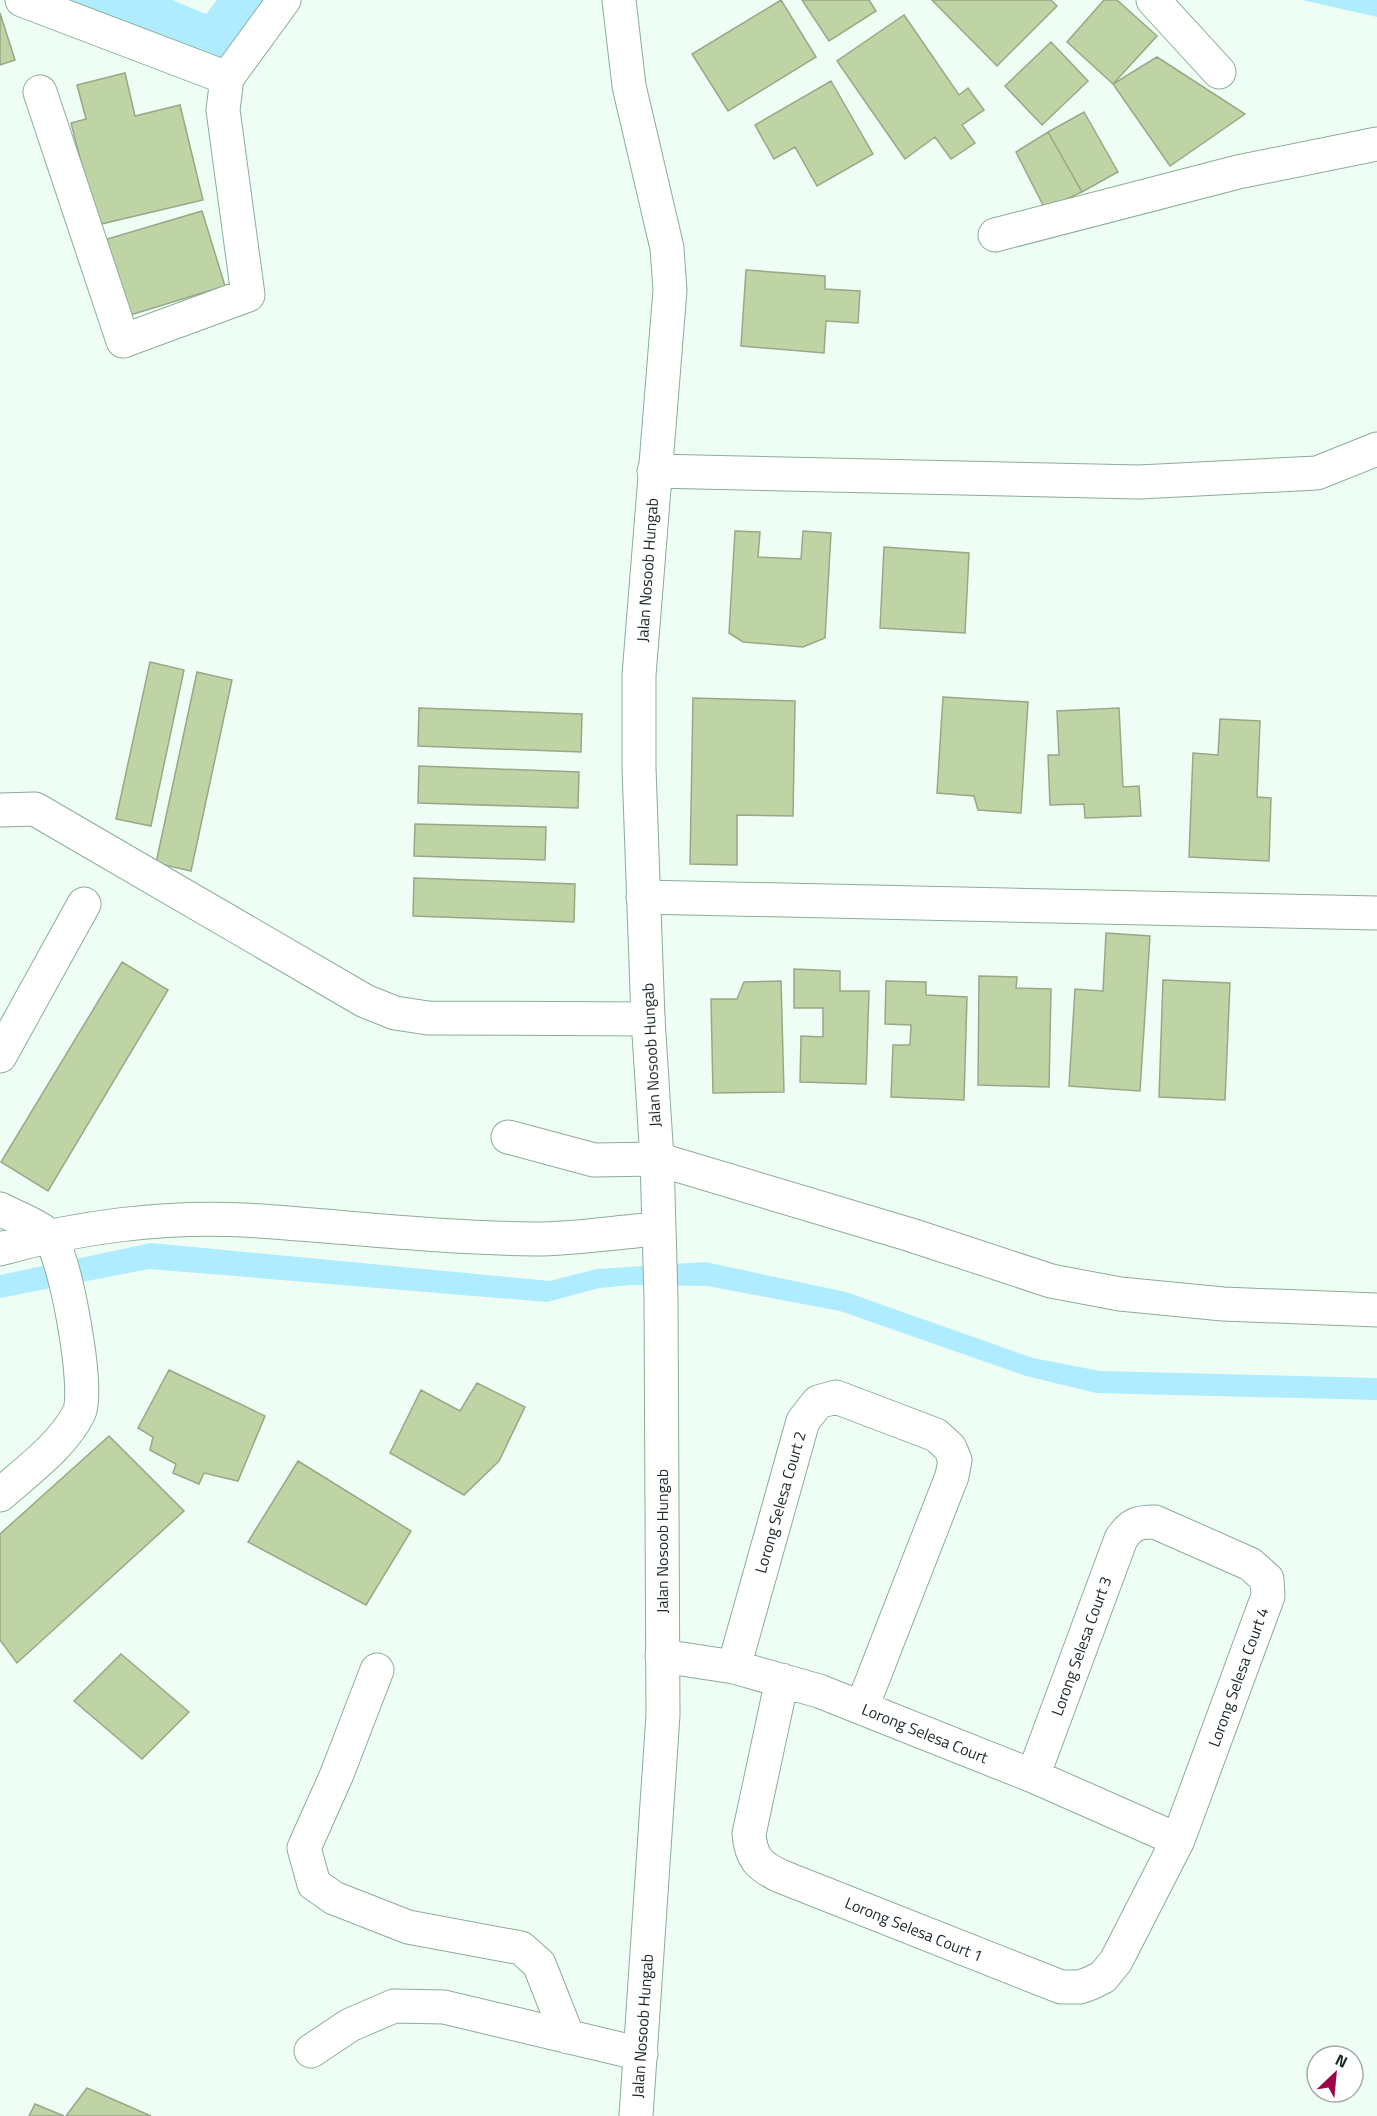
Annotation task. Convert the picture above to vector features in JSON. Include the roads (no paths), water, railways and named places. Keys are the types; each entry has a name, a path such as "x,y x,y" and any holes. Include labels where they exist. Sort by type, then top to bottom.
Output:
{"street":[{"path":"22,0 227,78"},
{"path":"40,92 123,341 248,295 224,131 227,78 284,0"},
{"name":"Jalan Nosoob Hungab","path":"619,0 629,86 668,248 670,290 639,675 643,897 657,1159 661,1298 663,1715 636,2116"},
{"path":"1153,0 1219,72"},
{"path":"995,235 1238,172 1377,144"},
{"path":"654,471 1139,482 1317,473 1377,449"},
{"path":"0,810 36,809 365,1001 395,1013 429,1018 648,1019"},
{"path":"643,897 1377,912"},
{"path":"0,1056 84,904"},
{"path":"508,1137 594,1160 657,1159 911,1235 1051,1281 1120,1294 1223,1304 1377,1310"},
{"path":"0,1209 54,1245 69,1298 82,1370 83,1393 80,1410 54,1446 0,1495"},
{"path":"0,1249 54,1245 170,1221 242,1220 374,1231 537,1239 658,1238"},
{"name":"Lorong Selesa Court 2","path":"734,1667 803,1421 818,1402 836,1397 936,1435 950,1448 955,1460 952,1476 862,1707"},
{"name":"Lorong Selesa Court 3","path":"1033,1776 1121,1539 1129,1527 1138,1522"},
{"name":"Lorong Selesa Court 4","path":"1138,1522 1155,1522 1250,1564 1267,1579 1268,1596 1178,1840"},
{"name":"Lorong Selesa Court","path":"662,1656 734,1667 782,1680 862,1707 1033,1776 1178,1840"},
{"path":"377,1670 337,1774 304,1848 314,1884 334,1898 408,1927 522,1948 539,1964 568,2037"},
{"name":"Lorong Selesa Court 1","path":"782,1680 749,1834 751,1852 755,1861 780,1876 1061,1987 1080,1987 1103,1977 1116,1961 1178,1840"},
{"path":"312,2051 350,2025 394,2006 444,2007 640,2054"}],"water":[{"path":"67,0 172,0 206,14 217,0 266,0 221,62"},
{"path":"1302,0 1377,0 1377,17"},
{"path":"151,1243 550,1281 597,1269 705,1262 846,1292 1033,1358 1100,1371 1377,1378 1377,1400 1096,1393 1026,1376 840,1311 707,1286 631,1285 599,1288 547,1302 149,1269 0,1298 0,1275"}]}
